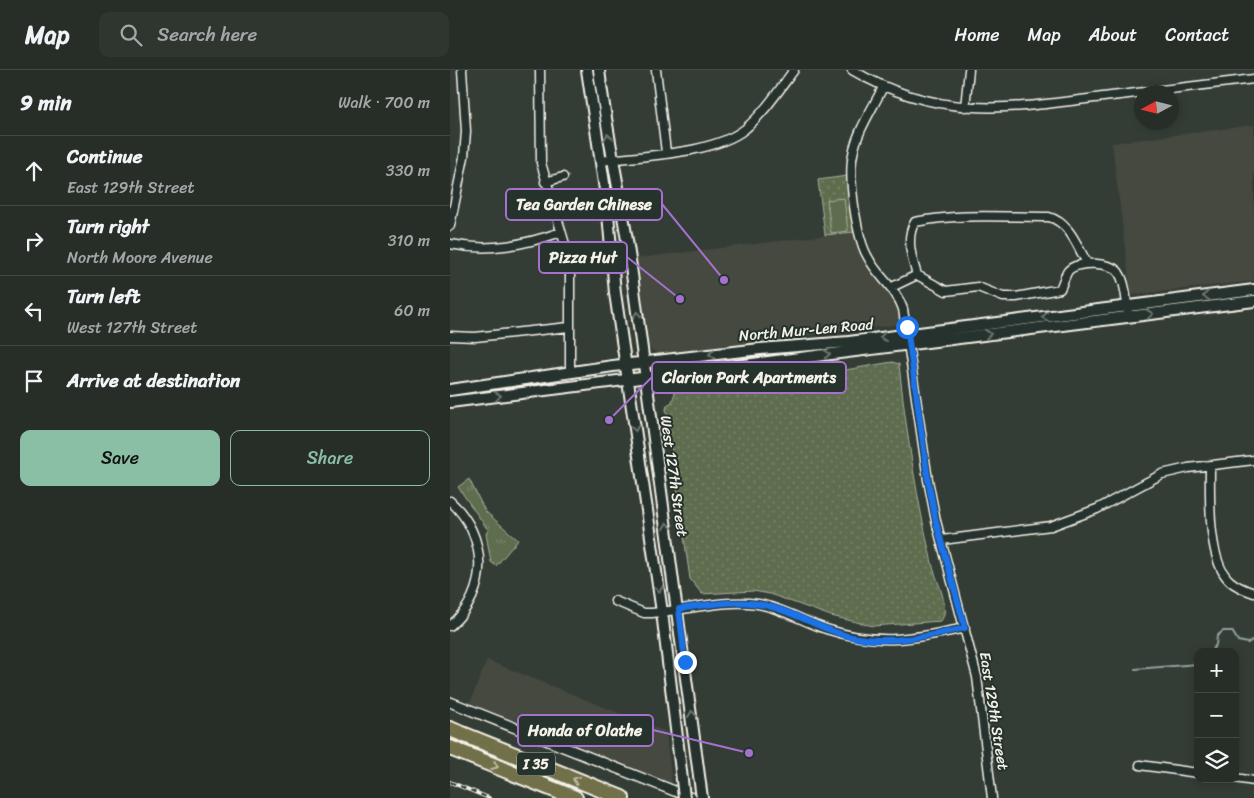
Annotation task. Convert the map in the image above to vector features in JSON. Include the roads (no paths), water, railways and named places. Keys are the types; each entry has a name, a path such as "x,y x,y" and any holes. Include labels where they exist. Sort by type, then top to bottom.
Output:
{"highway":[{"name":"I 35","path":"450,729 622,798"},
{"name":"I 35","path":"450,748 575,798"}],"main road":[{"name":"West 127th Street","path":"587,70 601,161 628,380 662,612 684,798"},
{"name":"West 127th Street","path":"599,70 612,159 631,266 645,378 679,609 702,798"},
{"name":"North Mur-Len Road","path":"1128,312 1254,290"},
{"name":"North Mur-Len Road","path":"450,402 645,378 908,339 1128,312 1254,302"},
{"name":"North Mur-Len Road","path":"450,390 643,363 908,339"}],"street":[{"path":"450,226 464,157 466,131 462,70"},
{"path":"540,70 540,154 545,182 561,232 570,270 570,372"},
{"path":"656,70 666,152"},
{"path":"601,161 705,147 739,133 759,114 794,70"},
{"path":"852,70 883,87 932,102 965,108 1005,109 1254,78"},
{"path":"965,108 969,70"},
{"name":"East 129th Street","path":"883,87 855,146 851,165 861,242 869,261 892,287 901,302 928,480 977,677 992,798"},
{"path":"545,182 563,177"},
{"path":"1086,263 1063,223 1049,217 982,216 924,220 915,222 911,235 912,260 917,275 946,291 978,287 1003,297 1016,297 1060,289 1068,271 1086,263 1114,267 1119,272 1128,312"},
{"path":"450,244 477,248 500,248 561,232"},
{"path":"892,287 917,275"},
{"path":"450,336 475,337 569,327"},
{"path":"942,540 1051,526 1096,509 1162,474 1210,465 1254,460"},
{"path":"1210,465 1210,504 1216,553 1220,566 1229,580 1254,593"},
{"path":"450,501 460,510 472,529 480,558 478,579 472,597 465,611 450,626"},
{"path":"615,601 644,613 737,602 760,604 826,629 852,636 879,640 913,639 965,628"},
{"path":"450,702 692,798"},
{"path":"1140,765 1194,772"},
{"path":"1239,778 1254,780"}],"waterway":[{"path":"1213,648 1216,645 1217,636 1223,631 1232,631 1238,641 1248,643 1254,639"},
{"path":"1135,669 1194,664"}],"railway":[{"path":"450,782 489,798"}],"place":[{"name":"Tea Garden Chinese","path":"724,280"},
{"name":"Pizza Hut","path":"680,299"},
{"name":"Clarion Park Apartments","path":"609,420"},
{"name":"Honda of Olathe","path":"749,753"}]}
